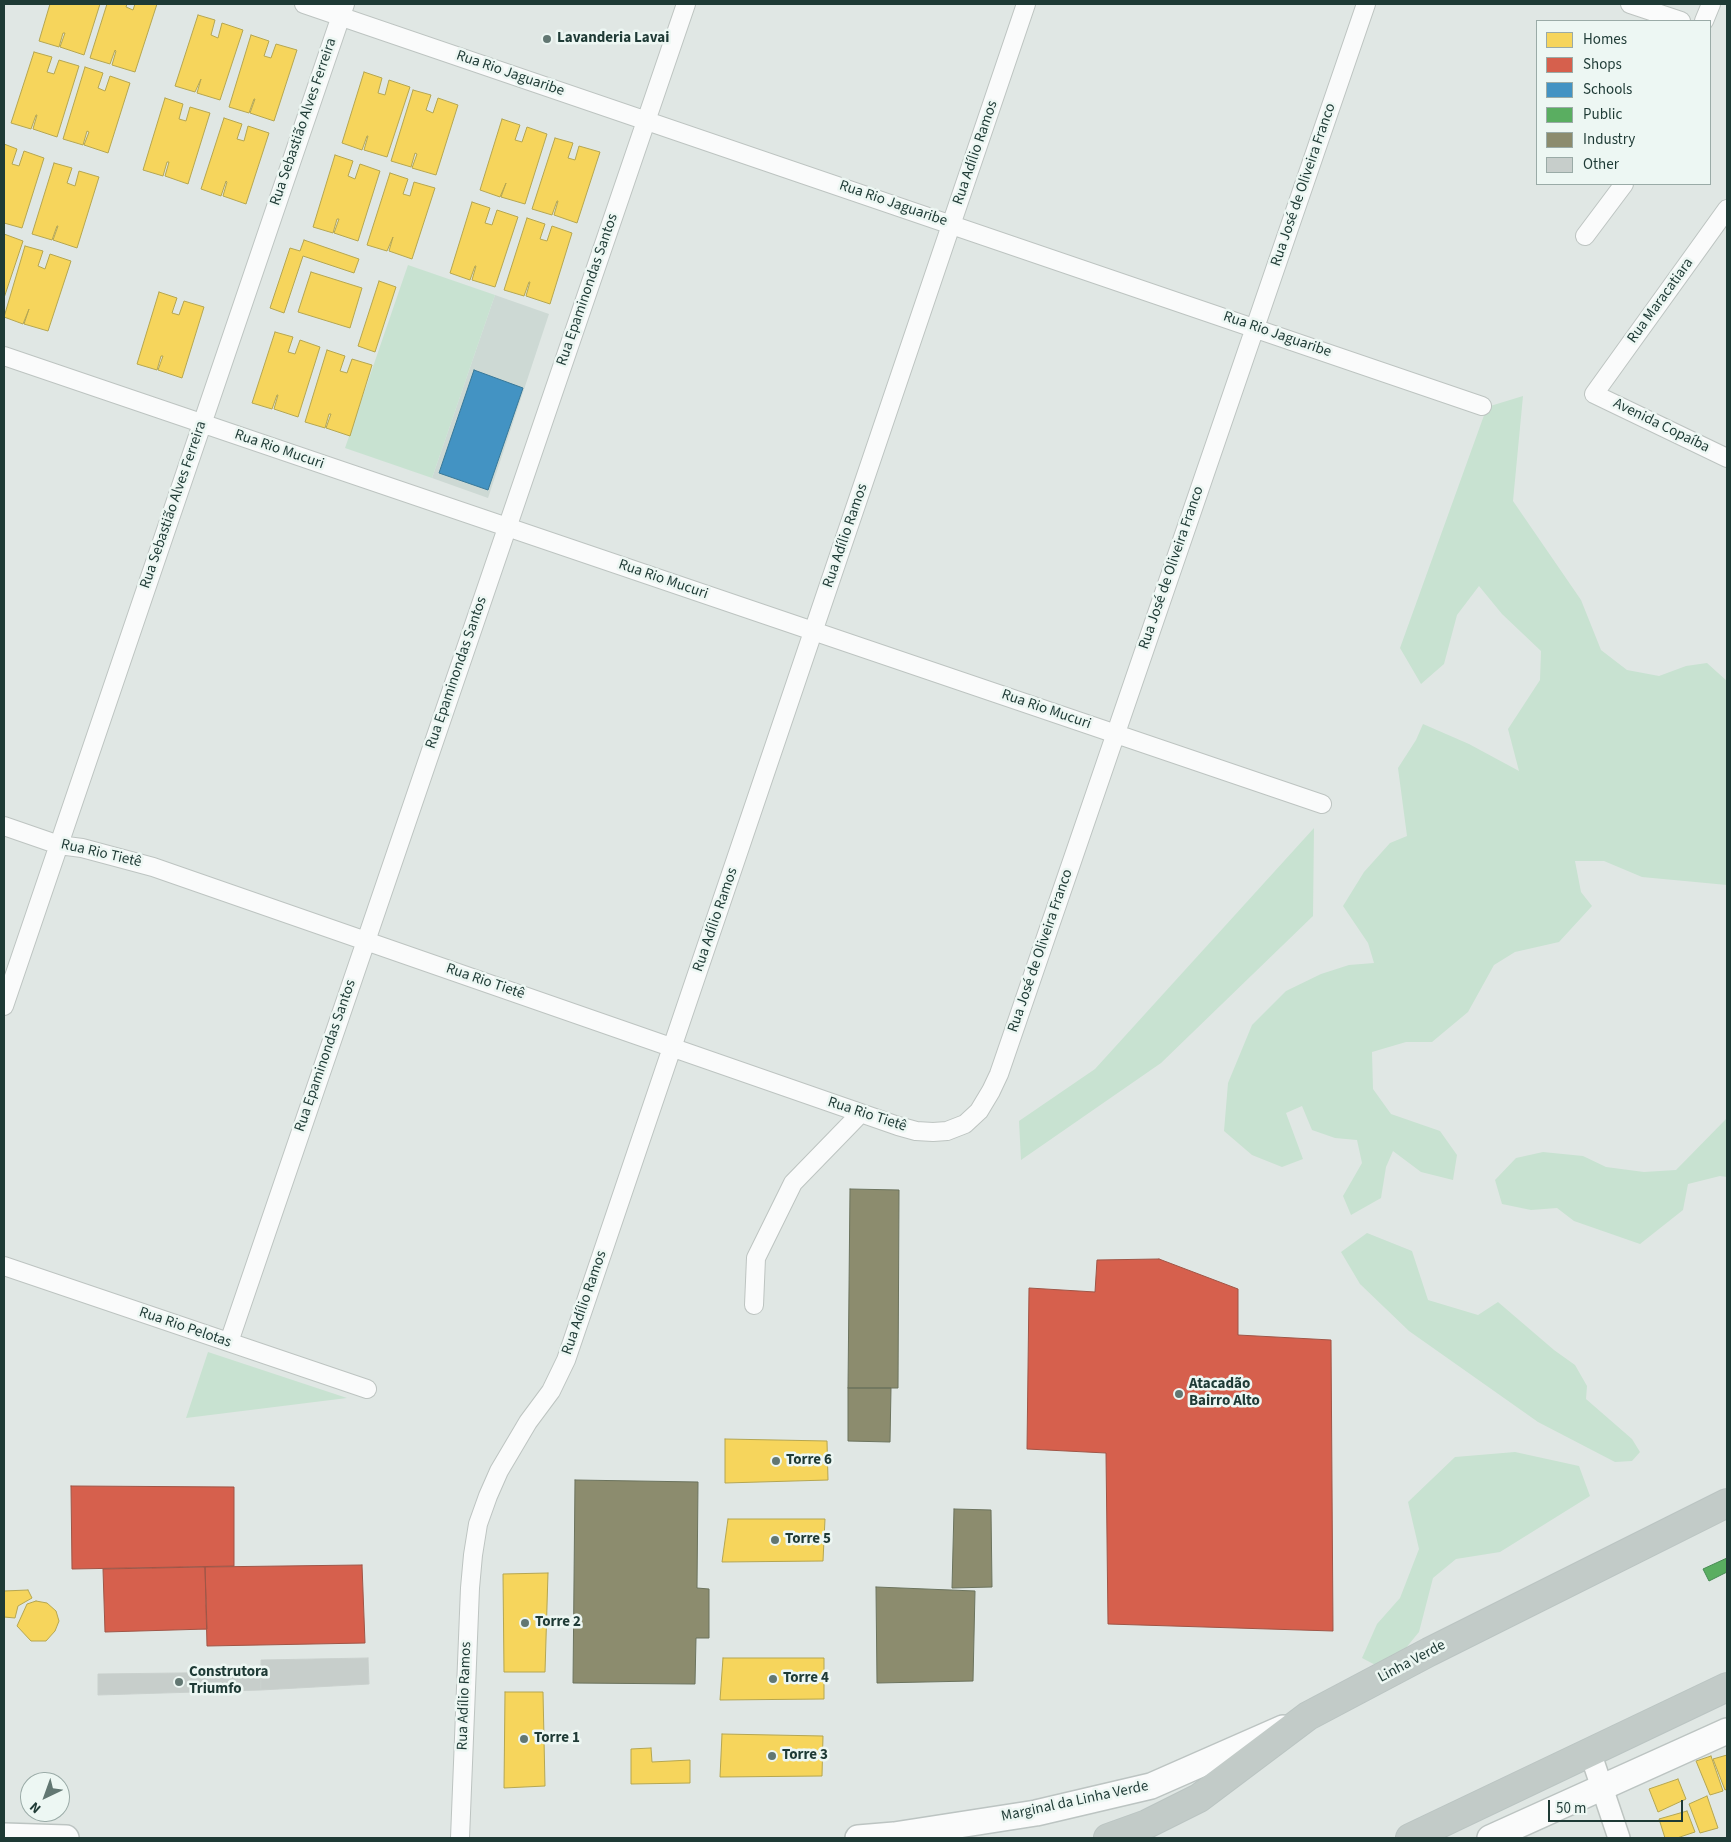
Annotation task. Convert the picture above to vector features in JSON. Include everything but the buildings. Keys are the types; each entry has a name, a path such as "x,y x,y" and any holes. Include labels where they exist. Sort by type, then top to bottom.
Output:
{"highway":[{"name":"Linha Verde","path":"1108,1838 1147,1824 1200,1798 1308,1716 1429,1652 1727,1503"},
{"path":"1410,1838 1727,1687"}],"main road":[{"name":"Marginal da Linha Verde","path":"858,1838 894,1835 1036,1812 1151,1786 1308,1716"},
{"path":"1490,1838 1727,1731"},
{"path":"4,1836 66,1838"}],"street":[{"name":"Rua Rio Jaguaribe","path":"304,4 342,10 646,120 1482,406"},
{"name":"Rua Epaminondas Santos","path":"229,1342 686,4"},
{"name":"Rua Adílio Ramos","path":"460,1838 470,1588 478,1524 499,1471 528,1422 551,1391 566,1360 1026,4"},
{"name":"Rua José de Oliveira Franco","path":"965,1124 979,1111 991,1091 998,1074 1366,4"},
{"path":"1630,4 1679,20"},
{"path":"1704,20 1711,4"},
{"name":"Rua Sebastião Alves Ferreira","path":"4,1006 342,10"},
{"path":"1585,236 1623,185"},
{"name":"Rua Maracatiara","path":"1594,394 1727,208"},
{"name":"Rua Rio Mucuri","path":"4,356 1322,804"},
{"name":"Avenida Copaíba","path":"1594,394 1727,458"},
{"name":"Rua Rio Tietê","path":"4,826 59,845 82,848 153,867 916,1131 947,1131 965,1124"},
{"path":"754,1305 756,1258 793,1183 861,1113"},
{"name":"Rua Rio Pelotas","path":"4,1266 367,1389"},
{"path":"1590,1752 1618,1838"}],"shaded area":[{"path":"495,295 549,314 488,498 432,478"}],"green space":[{"path":"408,265 495,295 432,478 345,448"},
{"path":"1523,396 1513,501 1581,600 1601,650 1627,670 1659,676 1686,666 1707,663 1727,681 1727,885 1642,877 1604,861 1575,861 1581,892 1592,906 1559,942 1515,952 1494,965 1468,1012 1432,1042 1406,1042 1372,1052 1373,1089 1391,1114 1440,1131 1457,1155 1453,1180 1421,1172 1393,1151 1386,1167 1381,1198 1351,1215 1343,1196 1362,1163 1357,1140 1335,1138 1312,1130 1302,1106 1286,1113 1303,1159 1282,1167 1252,1155 1224,1131 1228,1083 1252,1025 1286,991 1321,974 1349,965 1374,963 1368,943 1343,906 1364,872 1390,843 1407,836 1398,768 1416,740 1423,724 1469,744 1519,771 1508,729 1540,680 1541,651 1502,614 1479,586 1457,615 1444,664 1421,684 1400,648 1487,407"},
{"path":"1314,828 1313,916 1161,1063 1021,1160 1019,1121 1095,1069"},
{"path":"1727,1118 1727,1177 1720,1176 1688,1184 1683,1210 1640,1244 1574,1221 1557,1208 1531,1210 1502,1204 1495,1180 1516,1158 1543,1152 1583,1156 1606,1167 1644,1172 1676,1170"},
{"path":"1367,1233 1412,1251 1428,1300 1478,1315 1498,1302 1554,1350 1575,1365 1587,1386 1586,1399 1632,1439 1640,1452 1632,1461 1615,1462 1538,1422 1409,1331 1360,1284 1341,1252"},
{"path":"208,1352 347,1398 186,1418"},
{"path":"1515,1452 1579,1466 1590,1496 1500,1552 1456,1559 1433,1578 1419,1632 1387,1671 1362,1658 1377,1624 1400,1598 1419,1549 1408,1502 1455,1457"}],"place":[{"name":"Lavanderia Lavai","path":"547,39"},
{"name":"Atacadão Bairro Alto","path":"1179,1394"},
{"name":"Torre 6","path":"776,1461"},
{"name":"Torre 5","path":"775,1540"},
{"name":"Torre 2","path":"525,1623"},
{"name":"Torre 4","path":"773,1679"},
{"name":"Construtora Triumfo","path":"179,1682"},
{"name":"Torre 1","path":"524,1739"},
{"name":"Torre 3","path":"772,1756"}]}
